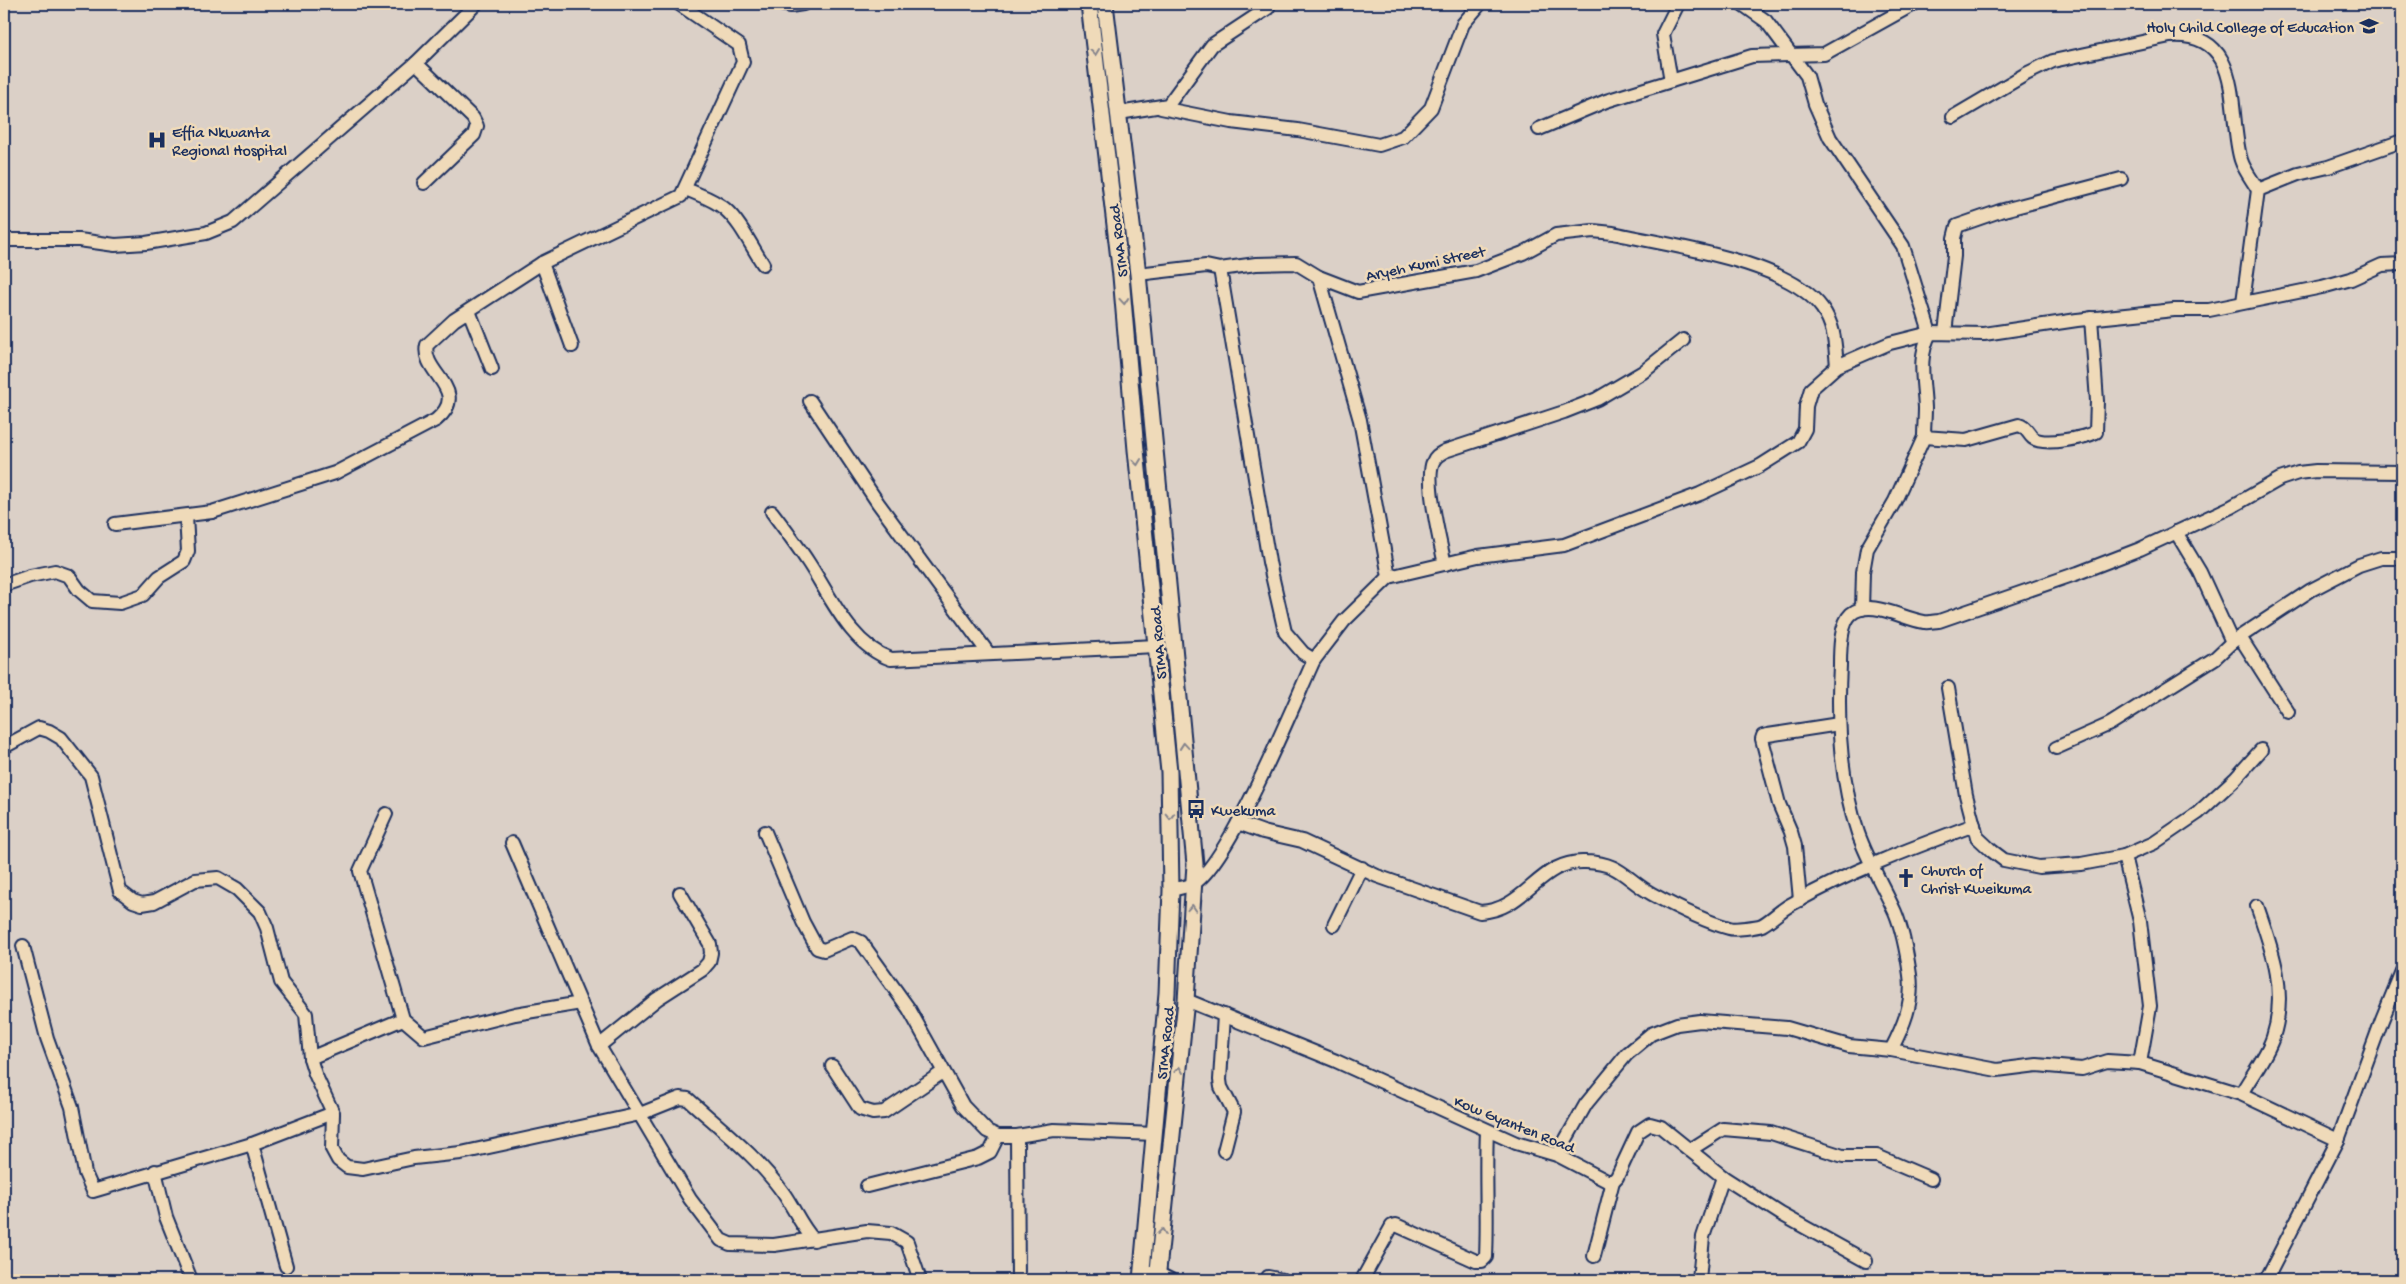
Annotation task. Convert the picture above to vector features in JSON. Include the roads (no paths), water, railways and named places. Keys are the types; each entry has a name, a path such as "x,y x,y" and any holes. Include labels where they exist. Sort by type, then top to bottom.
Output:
{"main road":[{"name":"STMA Road","path":"1089,4 1122,276 1136,450 1168,772 1171,890 1167,994 1141,1276"},
{"name":"STMA Road","path":"1105,4 1138,274 1175,638 1195,864 1186,1000 1157,1276"}],"street":[{"path":"4,240 79,240 115,245 206,233 234,222 416,63 476,4"},
{"path":"115,524 212,512 335,473 436,420 448,407 448,392 427,354 427,345 454,320 542,263 672,202 686,189 691,172 743,62 739,45 679,4"},
{"path":"780,4 790,6 803,4"},
{"path":"1161,108 1231,122 1298,130 1379,145 1402,137 1431,108 1463,24 1480,4"},
{"path":"1671,81 1663,34 1678,4"},
{"path":"1742,4 1766,21 1807,76 1815,104 1830,138 1903,246 1930,333 1924,345 1921,361 1925,407 1924,437 1895,501 1867,549 1863,572 1862,609"},
{"path":"1539,129 1606,101 1752,56 1824,54 1914,4"},
{"path":"1119,113 1161,108 1168,105 1212,45 1268,8"},
{"path":"1953,117 2026,74 2053,61 2170,36 2186,35 2200,39 2210,47 2226,68 2234,101 2241,161 2258,190 2243,302"},
{"path":"416,63 473,118 477,126 474,134 424,183"},
{"path":"2258,190 2298,174 2402,141"},
{"path":"1945,333 1954,256 1954,238 1957,226 2000,211 2121,180"},
{"path":"686,189 709,199 724,209 736,222 763,264"},
{"name":"Aryeh Kumi Street","path":"1138,274 1206,266 1220,269 1256,264 1296,263 1319,277 1352,291 1365,291 1476,271 1523,252 1556,235 1593,231 1613,233 1764,268 1798,286 1821,307 1831,325 1835,337 1837,366"},
{"path":"542,263 572,346"},
{"path":"1171,890 1194,883 1219,857 1238,823 1314,660 1344,621 1389,577 1486,555 1564,544 1700,494 1760,466 1798,442 1805,429 1806,406 1811,389 1837,366 1890,343 1930,333 2007,331 2091,318 2174,310 2209,310 2243,302 2288,295 2351,279 2382,265 2402,264"},
{"path":"1220,269 1270,562 1285,632 1303,653 1314,660"},
{"path":"1319,277 1360,420 1389,577"},
{"path":"469,311 492,369"},
{"path":"1924,437 1966,440 2019,425 2025,427 2034,438 2045,441 2054,441 2096,432 2097,401 2091,318"},
{"path":"1445,564 1434,501 1431,469 1436,456 1444,451 1564,412 1597,399 1643,372 1683,340"},
{"path":"810,401 878,503 989,654"},
{"path":"1891,1050 1906,1018 1910,994 1910,976 1895,914 1858,832 1847,787 1839,724 1840,662 1844,627 1850,615 1862,609 1873,608 1925,622 1939,621 2078,573 2140,549 2232,507 2280,479 2298,473 2316,471 2402,472"},
{"path":"772,512 807,560 850,626 876,654 890,659 1156,646"},
{"path":"4,585 30,576 55,571 69,576 92,601 120,603 143,595 159,577 184,561 188,551 186,516"},
{"path":"2176,532 2236,639 2288,712"},
{"path":"2056,748 2110,724 2215,658 2236,639 2311,590 2359,565 2381,558 2402,558"},
{"path":"1948,688 1966,795 1977,837 2004,860 2039,867 2081,864 2124,856 2154,843 2198,813 2235,779 2261,750"},
{"path":"1800,900 1795,846 1779,804 1762,739 1763,736 1768,735 1839,724"},
{"path":"4,747 39,728 61,738 91,776 120,891 134,901 142,904 154,902 195,880 218,878 236,889 260,912 267,928 281,982 306,1014 310,1058 315,1074 333,1113 332,1149 338,1160 347,1167 363,1169 414,1158 461,1153 640,1114 680,1098 688,1099 762,1168 784,1194 803,1229 814,1240"},
{"path":"386,814 360,871 403,1019 424,1037 515,1014 581,1003"},
{"path":"1238,823 1263,832 1302,841 1378,876 1480,912 1490,911 1517,900 1543,875 1553,869 1585,861 1612,866 1652,894 1713,924 1732,929 1762,925 1800,900 1872,866 1914,847 1974,825"},
{"path":"765,832 803,922 817,948 824,950 852,938 861,942 909,1009 943,1072 969,1113 987,1131 998,1136 1017,1136 1054,1130 1155,1134"},
{"path":"512,843 599,1046 690,1199 721,1240 730,1244 774,1245 867,1231 900,1236 907,1242 920,1280"},
{"path":"2124,856 2140,921 2150,1006 2140,1063"},
{"path":"1334,925 1362,868"},
{"path":"599,1046 657,999 702,970 709,962 712,953 710,944 680,893"},
{"path":"2241,1094 2273,1038 2281,1005 2274,956 2257,906"},
{"path":"23,946 47,1038 72,1107 85,1173 93,1191 155,1171 252,1144 333,1113"},
{"path":"2266,1280 2338,1140 2402,971"},
{"name":"Kow Gyanten Road","path":"1186,1000 1336,1061 1516,1144 1557,1155 1607,1181 1613,1181"},
{"path":"1224,1015 1220,1080 1221,1087 1234,1112 1224,1151"},
{"path":"310,1058 403,1019"},
{"path":"1557,1155 1586,1104 1627,1054 1651,1034 1677,1024 1700,1021 1787,1028 1849,1046 1891,1050 1997,1070 2037,1065 2082,1069 2107,1061 2140,1063 2241,1094 2338,1140"},
{"path":"832,1066 860,1108 873,1113 884,1112 943,1072"},
{"path":"1594,1256 1613,1181 1617,1177 1638,1132 1650,1124 1661,1127 1723,1176 1781,1214 1866,1261"},
{"path":"1690,1150 1723,1129 1771,1133 1843,1156 1877,1156 1931,1179"},
{"path":"1362,1280 1392,1226 1396,1225 1476,1261 1482,1261 1486,1256 1488,1209 1486,1177 1487,1131"},
{"path":"867,1186 978,1158 990,1152 998,1136"},
{"path":"1017,1136 1018,1280"},
{"path":"252,1144 286,1266"},
{"path":"155,1171 166,1217 191,1280"},
{"path":"1699,1280 1703,1236 1723,1176"},
{"path":"1141,1276 1157,1276 1171,1280"},
{"path":"1268,1277 1283,1280"}],"place":[{"name":"Holy Child College of Education","path":"2369,26"},
{"name":"Effia Nkwanta Regional Hospital","path":"157,140"},
{"name":"Kwekuma","path":"1196,809"},
{"name":"Church of Christ Kweikuma","path":"1906,878"}]}
